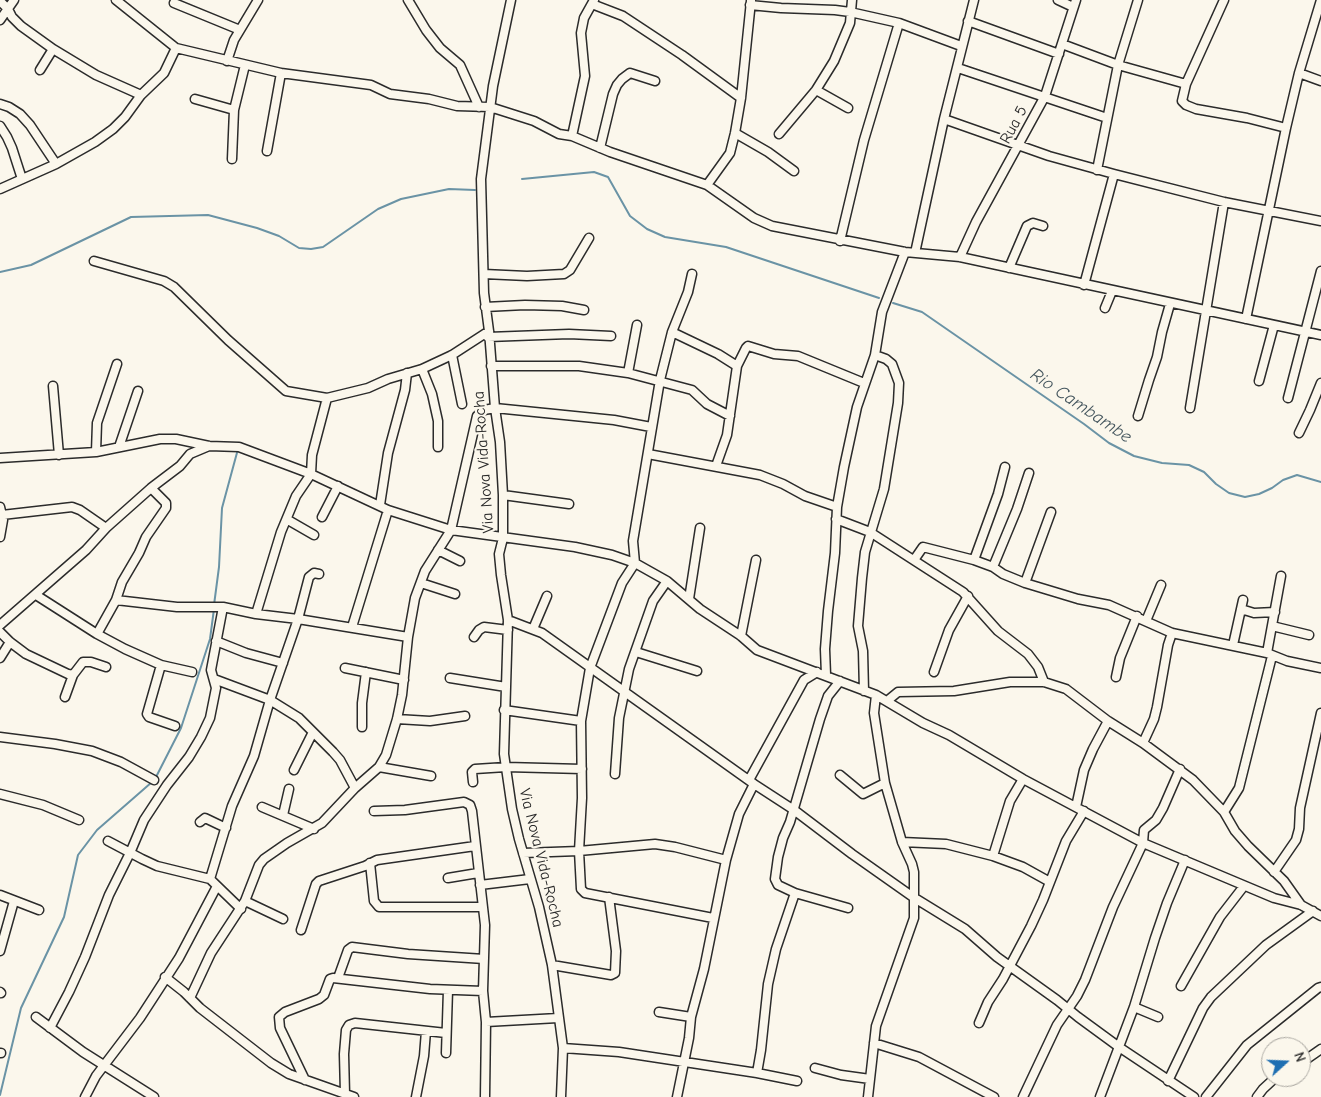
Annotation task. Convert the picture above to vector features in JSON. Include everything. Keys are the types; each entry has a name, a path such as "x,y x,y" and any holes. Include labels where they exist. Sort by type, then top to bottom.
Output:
{"street":[{"path":"0,20 14,0"},
{"path":"116,0 176,48 281,73 352,84 365,84 390,94 429,99 457,106 490,107 534,120 559,134 572,136 600,148 707,184 738,207 772,226 840,241 905,252 960,257 1170,304 1321,335"},
{"path":"227,61 240,30 258,0"},
{"path":"408,0 426,30 440,48 460,65 479,107"},
{"name":"Via Nova Vida-Rocha","path":"511,0 490,107 481,179 485,307 500,442 503,495 503,538 499,554 508,620 504,744 512,809 539,907 552,965 563,1048 561,1097"},
{"path":"779,134 816,90 834,61 848,31 852,0"},
{"path":"915,253 944,119 974,0"},
{"path":"1058,0 1075,4"},
{"path":"1097,170 1118,65 1138,0"},
{"path":"1224,0 1186,84 1182,101 1196,109 1247,118 1286,128"},
{"path":"1246,319 1286,128 1299,73 1321,0"},
{"path":"0,1 21,26 53,49 96,75 141,95"},
{"path":"572,136 585,76 581,33 584,18 593,2 622,16 682,55 741,98"},
{"path":"707,184 730,153 735,133 741,98 751,2 781,8 850,12 898,23 962,46"},
{"path":"174,3 240,30"},
{"name":"Rua 5","path":"960,257 978,218 1045,96 1075,4"},
{"path":"968,21 1059,54"},
{"path":"840,241 864,140 898,23"},
{"path":"1062,44 1118,65 1186,84"},
{"path":"0,189 56,164 95,142 113,129 141,95 164,72 176,48"},
{"path":"40,70 53,49"},
{"path":"232,159 234,110 245,65"},
{"path":"958,68 1108,118"},
{"path":"267,151 281,73"},
{"path":"600,148 613,94 617,85 630,73 655,81"},
{"path":"1299,73 1321,82"},
{"path":"816,90 848,108"},
{"path":"195,99 234,110"},
{"path":"0,104 10,107 20,114 30,125 56,164"},
{"path":"944,119 1018,146 1097,170 1224,202 1321,221"},
{"path":"0,126 8,137 22,180"},
{"path":"735,133 768,152 794,171"},
{"path":"1084,285 1114,174"},
{"path":"1190,408 1224,202"},
{"path":"1009,268 1027,226 1034,223 1043,226"},
{"path":"484,274 527,276 564,274 570,270 589,238"},
{"path":"826,675 825,649 837,507 857,408 875,354 882,312 905,252"},
{"path":"94,261 164,281 174,287 228,340 286,391 327,398 368,388 388,379 422,369 489,334 611,336"},
{"path":"1288,398 1321,271"},
{"path":"692,274 688,292 672,332 660,380 633,541 635,562 622,583 590,668 581,721 582,769 579,851 582,892 713,918"},
{"path":"1105,308 1112,291"},
{"path":"485,307 525,304 562,306 584,310"},
{"path":"1138,416 1148,380 1156,362 1170,304"},
{"path":"628,372 637,325"},
{"path":"1259,381 1274,325"},
{"path":"672,332 737,366"},
{"path":"716,466 727,435 737,366 748,346 774,354 798,356 864,383"},
{"path":"864,690 863,651 858,626 865,552 884,489 898,403 899,383 892,364 875,354"},
{"path":"452,355 462,404"},
{"path":"96,452 97,423 117,364"},
{"path":"491,366 579,366 628,372 692,390 707,404 730,416"},
{"path":"422,369 432,394 438,421 438,447"},
{"path":"380,505 388,453 407,373"},
{"path":"1299,433 1321,382"},
{"path":"53,386 59,455"},
{"path":"119,447 138,391"},
{"path":"256,614 281,532 288,520 296,496 311,474 312,455 327,398"},
{"path":"190,998 211,953 243,905 259,865 264,859 287,843 314,829 332,814 378,766 386,755 397,719 415,598 425,571 451,530 475,421 480,412 495,408 614,420 651,427"},
{"path":"0,458 96,452 160,439 183,440 209,446 239,447 311,474 388,510 451,530 574,547 635,562 667,581 700,609 757,650 876,695 1023,779 1143,843 1274,898 1301,905 1321,916"},
{"path":"0,626 86,550 106,528 151,488 180,466 190,454 209,446"},
{"path":"648,454 760,475 783,484 804,496 837,507"},
{"path":"974,560 998,494 1005,467"},
{"path":"993,567 1017,509 1029,473"},
{"path":"322,517 338,486"},
{"path":"96,634 116,600 122,582 146,537 166,508 166,503 151,488"},
{"path":"503,495 569,504"},
{"path":"0,507 2,518 0,538"},
{"path":"2,518 72,507 80,510 106,528"},
{"path":"352,627 388,510"},
{"path":"1025,583 1051,512"},
{"path":"836,519 870,532 968,596 998,631 1028,654 1038,667 1044,682"},
{"path":"288,520 314,534"},
{"path":"689,598 700,528"},
{"path":"914,560 923,547 974,560 1025,583 1078,599 1109,605 1172,633 1233,645 1269,654 1287,661 1321,668"},
{"path":"438,550 460,560"},
{"path":"740,636 756,560"},
{"path":"210,879 236,797 254,756 270,700 298,619 309,577 314,573 319,574"},
{"path":"1224,812 1239,788 1269,654 1281,576"},
{"path":"615,774 623,692 653,601 667,581"},
{"path":"420,583 454,594"},
{"path":"1146,621 1161,585"},
{"path":"36,595 96,634 124,649 161,665 192,672"},
{"path":"533,629 547,596"},
{"path":"934,672 939,653 949,630 968,596"},
{"path":"116,600 177,608 223,607 256,614 352,627 408,637"},
{"path":"1233,645 1243,600"},
{"path":"50,1028 69,992 109,895 144,820 189,757 204,732 214,705 216,688 211,670 223,607"},
{"path":"1241,609 1254,612 1274,612"},
{"path":"1116,678 1122,652 1137,616"},
{"path":"508,620 542,633 751,782 794,810 913,897 965,930 997,958 1118,1047 1194,1097"},
{"path":"1272,626 1309,636"},
{"path":"474,637 484,627 508,630"},
{"path":"0,632 10,642 38,661 73,675"},
{"path":"1143,744 1154,719 1172,633"},
{"path":"216,641 246,653 283,664"},
{"path":"0,658 10,642"},
{"path":"636,652 698,671"},
{"path":"65,697 73,675 83,662 91,662 106,667"},
{"path":"161,665 147,714 149,717 175,726"},
{"path":"345,668 404,680"},
{"path":"362,727 362,703 366,672"},
{"path":"677,1097 691,1016 704,969 726,860 739,814 751,782 804,680 817,672"},
{"path":"450,678 506,686"},
{"path":"214,679 270,700 290,712 313,732 340,760 355,788"},
{"path":"840,681 828,696 794,810 783,838 775,879 778,885 795,893 848,908"},
{"path":"887,701 898,692 954,691 1010,682 1044,682 1066,689 1108,721 1180,769 1193,780 1224,812 1235,831 1248,846 1284,881 1301,905"},
{"path":"868,1097 876,1026 913,922 914,872 902,842 885,783 874,713 876,695"},
{"path":"504,710 581,721"},
{"path":"1274,872 1296,840 1299,830 1300,808 1321,713"},
{"path":"397,719 430,721 465,716"},
{"path":"979,1024 988,1002 1010,966 1043,900 1080,809 1084,770 1108,721"},
{"path":"294,770 313,732"},
{"path":"0,737 92,751 121,762 154,780"},
{"path":"378,766 431,776"},
{"path":"473,782 472,772 475,769 582,769"},
{"path":"1023,1097 1057,1024 1077,996 1085,980 1113,907 1143,843 1144,830 1156,820 1164,808 1180,769"},
{"path":"840,775 863,794 885,783"},
{"path":"993,856 1010,801 1023,779"},
{"path":"283,815 289,789"},
{"path":"0,794 43,806 79,820"},
{"path":"374,811 405,810 464,802 470,805 485,925 483,991 486,1022 485,1097"},
{"path":"262,807 314,829"},
{"path":"200,822 205,818 226,828"},
{"path":"108,840 157,866 210,879 243,905 283,919"},
{"path":"902,842 946,844 993,856 1023,867 1050,882"},
{"path":"523,853 579,851 656,844 726,860"},
{"path":"301,930 316,884 327,878 377,860 475,846"},
{"path":"1100,1097 1134,1007 1155,938 1185,860"},
{"path":"370,863 374,901 379,907 482,908"},
{"path":"448,878 478,873"},
{"path":"480,885 530,879"},
{"path":"85,1097 90,1085 140,1018 178,958 217,886"},
{"path":"1181,986 1220,918 1244,886"},
{"path":"757,1073 768,984 776,948 795,893"},
{"path":"0,895 39,910"},
{"path":"552,965 611,975 615,973 616,951 609,897"},
{"path":"0,951 14,901"},
{"path":"1168,1081 1203,1008 1211,997 1266,945 1313,912"},
{"path":"338,978 348,950 352,947 484,960"},
{"path":"165,977 200,1008 271,1063 289,1074 354,1097"},
{"path":"304,1080 280,1028 279,1017 285,1012 319,999 324,994 330,979 338,978 448,990 483,991"},
{"path":"1206,1097 1247,1045 1321,987"},
{"path":"446,1053 448,990"},
{"path":"1134,1007 1158,1017"},
{"path":"659,1012 691,1016"},
{"path":"36,1017 144,1094 154,1097"},
{"path":"486,1022 558,1018"},
{"path":"345,1094 344,1054 346,1030 349,1025 355,1023 446,1033"},
{"path":"416,1097 424,1056 426,1031"},
{"path":"874,1043 919,1057 994,1097"},
{"path":"563,1048 619,1052 684,1061 797,1081"},
{"path":"815,1068 841,1075 870,1079"},
{"path":"1257,1097 1265,1087"},
{"path":"1176,1097 1179,1088"}],"waterway":[{"name":"Rio Cambambe","path":"522,179 594,172 608,177 630,216 647,229 665,237 726,247 879,298"},
{"name":"Rio Cambambe","path":"0,272 31,265 131,217 208,215 257,228 279,236 299,248 311,249 323,247 378,209 401,199 449,189 475,190"},
{"name":"Rio Cambambe","path":"893,303 922,312 1109,443 1134,456 1162,463 1189,465 1204,472 1229,493 1245,497 1259,494 1283,480 1297,475 1321,482"},
{"path":"214,605 219,567 222,508 238,449"},
{"path":"155,779 181,728 210,639 214,609"},
{"path":"0,1095 21,1008 64,917 78,855 97,830 152,782"}]}
